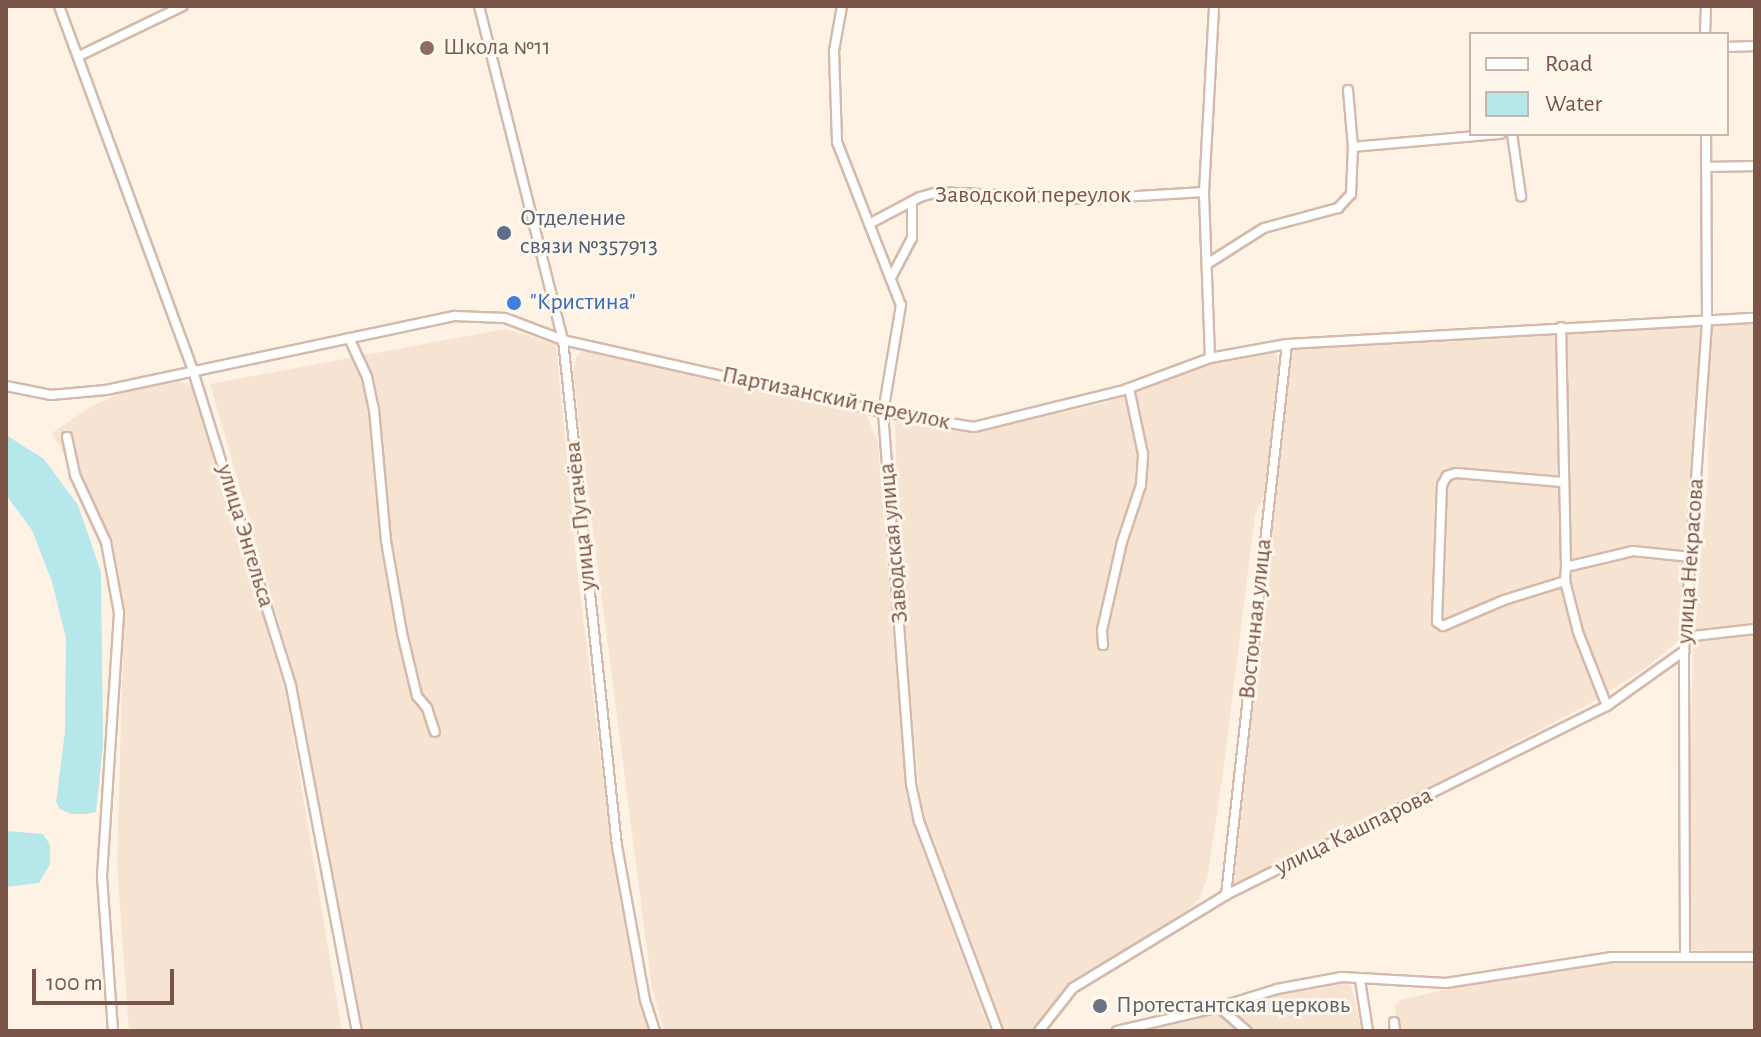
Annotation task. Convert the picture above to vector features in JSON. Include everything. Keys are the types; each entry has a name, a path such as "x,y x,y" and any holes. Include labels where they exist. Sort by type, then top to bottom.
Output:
{"street":[{"name":"улица Энгельса","path":"59,6 193,371 291,686 357,1031"},
{"path":"79,56 183,6"},
{"name":"улица Пугачёва","path":"479,6 563,340 617,846 645,1000 655,1031"},
{"name":"Заводская улица","path":"842,6 834,51 837,142 901,305 883,412 911,784 919,821 998,1031"},
{"path":"1210,358 1204,192 1214,6"},
{"path":"1705,32 1706,6"},
{"path":"1729,47 1755,46"},
{"path":"1207,264 1264,228 1338,208 1351,194 1353,147 1348,90"},
{"path":"1353,147 1477,136"},
{"path":"1512,136 1521,196"},
{"name":"улица Некрасова","path":"1685,956 1685,646 1707,318 1706,136"},
{"path":"1706,167 1755,166"},
{"name":"Заводской переулок","path":"869,224 937,192 1089,199 1204,192"},
{"path":"891,278 912,238 912,203"},
{"name":"Партизанский переулок","path":"6,386 51,395 106,390 455,316 505,318 563,340 883,412 974,427 1129,388 1210,358 1287,344 1707,318 1755,318"},
{"path":"1561,327 1565,581 1578,632 1607,706"},
{"path":"349,338 367,377 374,409 395,602 417,696 427,708 435,732"},
{"name":"Восточная улица","path":"1226,895 1287,344"},
{"path":"1103,645 1102,630 1122,542 1141,485 1143,454 1129,388"},
{"path":"67,437 75,475 106,542 119,613 102,877 113,1031"},
{"path":"1562,482 1456,473 1447,476 1442,485 1437,622 1443,626 1538,588 1565,581"},
{"path":"1566,567 1633,551 1691,557"},
{"path":"1685,646 1693,636 1755,629"},
{"name":"улица Кашпарова","path":"1039,1031 1073,988 1226,895 1607,706 1685,646"},
{"path":"1117,1031 1219,1007 1277,989 1342,977 1446,983 1612,957 1755,957"},
{"path":"1360,980 1368,1031"},
{"path":"1219,1007 1247,1031"}],"shaded area":[{"path":"1714,321 1755,321 1755,953 1687,950 1693,646 1708,475 1709,340"},
{"path":"1698,324 1702,333 1682,638 1647,667 1591,703 1258,876 1234,884 1291,347"},
{"path":"505,329 556,344 577,568 612,850 651,1031 362,1031 297,685 210,384"},
{"path":"1268,347 1276,353 1279,365 1268,488 1255,515 1224,766 1207,879 1200,898 1187,910 1062,991 1032,1031 1005,1031 920,802 899,569 895,424 903,419 966,429 993,428 1104,403 1205,364"},
{"path":"584,349 867,416 878,442 906,795 916,832 990,1031 664,1031 652,989 573,374 576,357"},
{"path":"173,379 190,385 196,394 286,694 342,1031 129,1031 117,864 124,611 106,530 52,433 92,406 128,390"},
{"path":"1755,962 1755,1031 1397,1031 1395,1006 1400,1000 1486,980 1588,963"},
{"path":"1338,980 1351,986 1362,1031 1147,1031 1321,981"}],"water":[{"path":"6,435 44,459 78,505 101,572 103,744 96,812 71,814 60,809 56,802 65,732 66,638 52,582 32,530 6,495"},
{"path":"6,831 43,834 50,845 50,864 39,883 6,887"}],"place":[{"name":"Школа №11","path":"427,48"},
{"name":"Отделение связи №357913","path":"504,233"},
{"name":"\"Кристина\"","path":"514,303"},
{"name":"Протестантская церковь","path":"1100,1006"}]}
